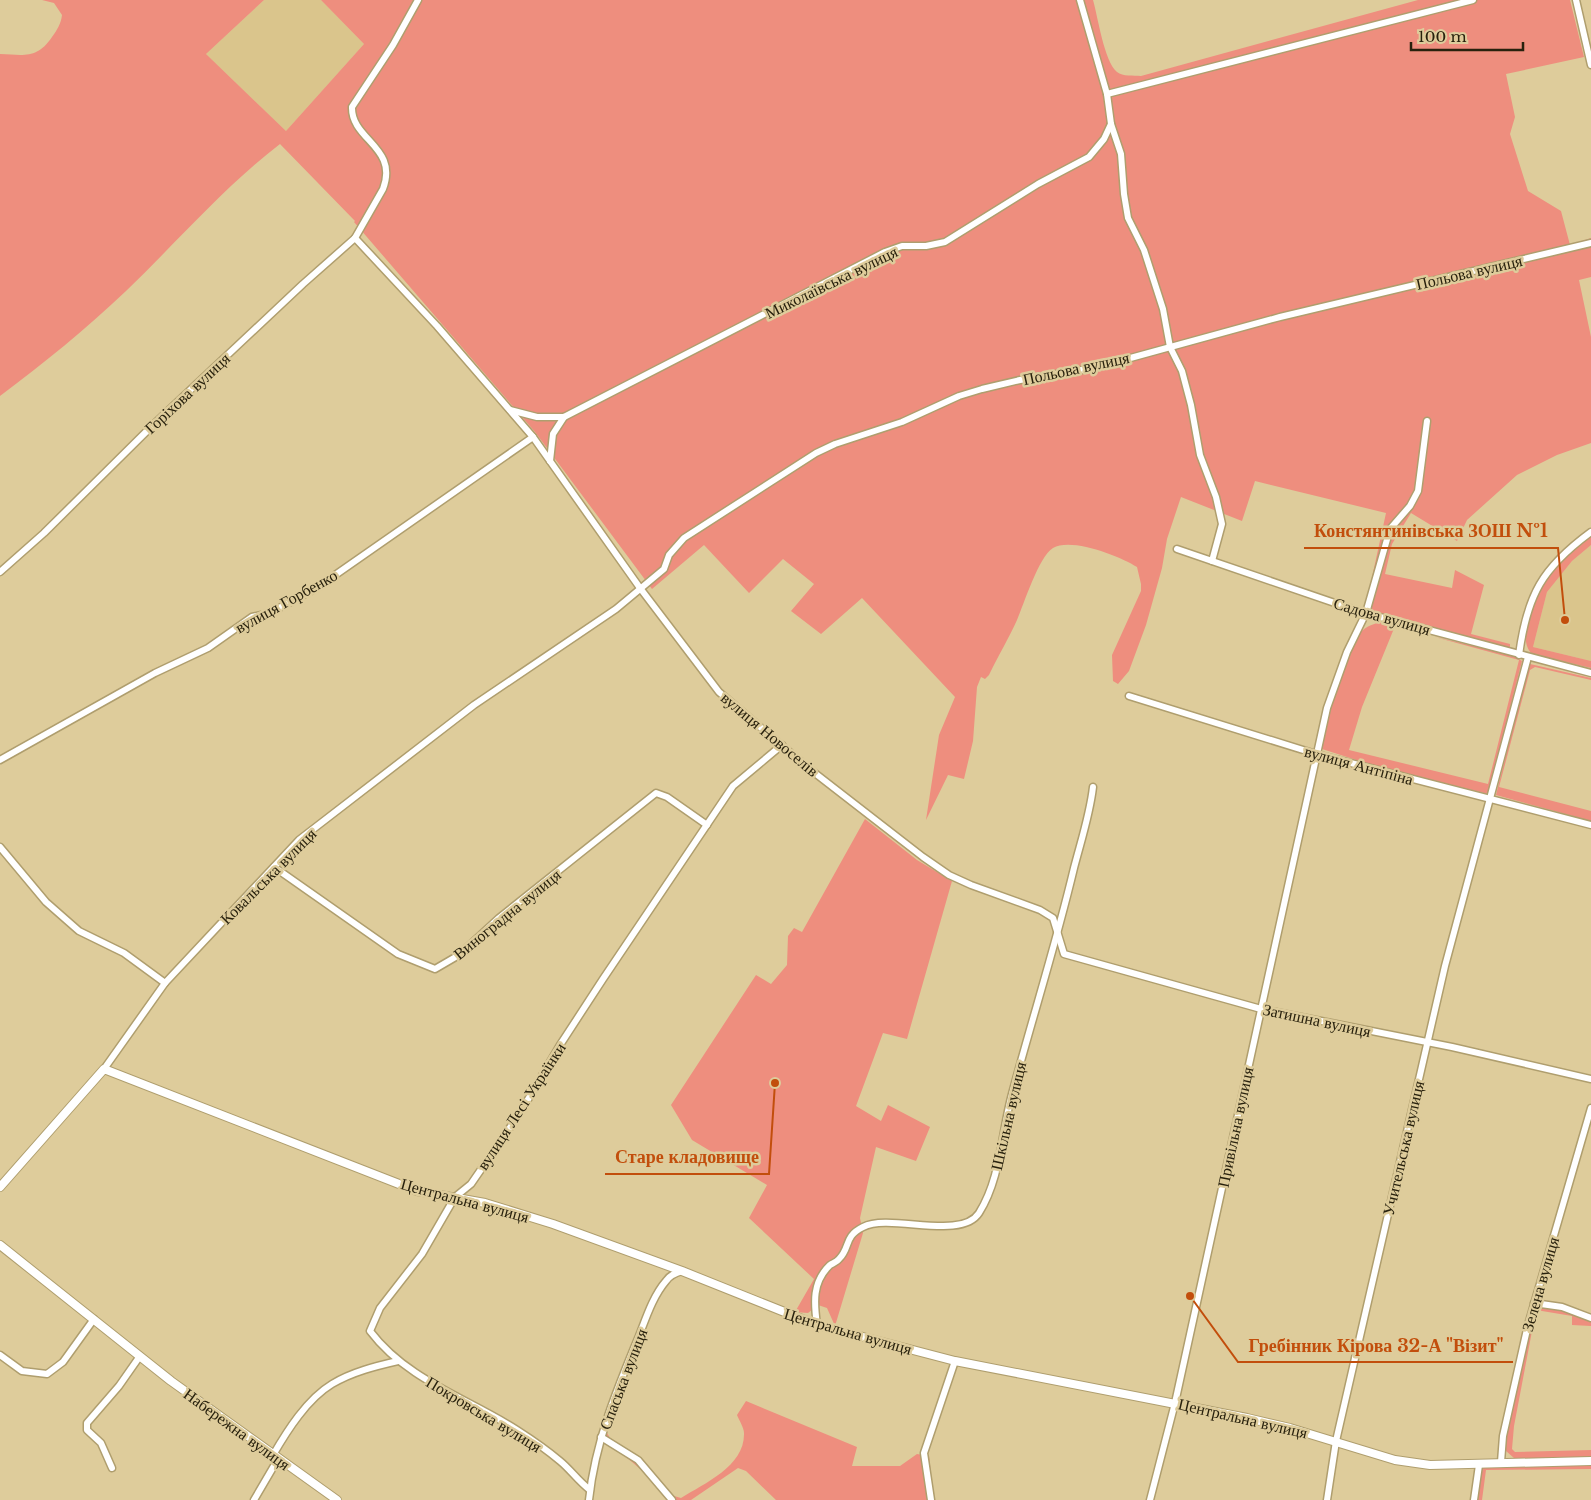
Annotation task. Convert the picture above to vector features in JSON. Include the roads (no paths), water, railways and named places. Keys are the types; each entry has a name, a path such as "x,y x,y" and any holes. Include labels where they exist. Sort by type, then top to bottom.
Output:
{"street":[{"name":"Горіхова вулиця","path":"0,572 44,533 188,391 355,238 371,212 386,180 387,165 379,151 354,120 352,107 393,45 418,0"},
{"path":"1080,0 1107,94 1111,124 1122,154 1124,194 1128,218 1144,250 1163,309 1170,347 1182,371 1191,405 1200,455 1216,497 1222,524 1212,561"},
{"path":"1107,94 1473,0"},
{"path":"1576,0 1591,64"},
{"name":"Миколаївська вулиця","path":"509,410 537,417 564,417 885,252 902,246 926,246 946,242 1038,184 1089,157 1104,139 1111,124"},
{"name":"вулиця Новоселів","path":"355,238 437,326 533,437 640,588 719,692 922,857 971,885 1040,910 1053,918 1057,937"},
{"name":"Польова вулиця","path":"640,588 664,569 669,555 684,538 816,453 835,444 902,422 959,396 1020,380 1094,368 1280,317 1591,243"},
{"path":"550,461 553,434 564,417"},
{"name":"Привільна вулиця","path":"1150,1500 1176,1403 1327,708 1347,652 1366,613 1390,529 1410,506 1418,491 1427,421"},
{"name":"вулиця Горбенко","path":"0,760 155,673 208,648 252,617 270,613 318,587 533,437"},
{"path":"1519,655 1527,609 1534,593 1548,570 1566,552 1591,532"},
{"name":"Садова вулиця","path":"1177,550 1366,613 1591,673"},
{"name":"Ковальська вулиця","path":"0,1187 104,1069 165,982 299,840 474,705 616,609 640,588"},
{"name":"Учительська вулиця","path":"1327,1500 1336,1441 1445,966 1528,657"},
{"name":"вулиця Антіпіна","path":"1129,696 1316,754 1591,826"},
{"name":"вулиця Лесі Українки","path":"398,1360 382,1347 370,1331 380,1308 422,1254 455,1197 471,1184 520,1113 597,987 733,786 782,745"},
{"name":"Шкільна вулиця","path":"817,1325 814,1303 820,1277 830,1265 840,1258 851,1234 875,1222 918,1225 963,1224 978,1216 992,1189 1010,1100 1057,937 1093,787"},
{"name":"Виноградна вулиця","path":"274,867 398,954 435,969 459,954 498,918 656,793 667,797 707,824"},
{"path":"0,847 46,902 79,931 124,953 165,982"},
{"name":"Затишна вулиця","path":"1057,937 1064,954 1261,1009 1591,1079"},
{"name":"Центральна вулиця","path":"104,1069 417,1191 485,1203 553,1224 682,1271 817,1325 955,1361 1176,1403 1281,1426 1403,1461 1430,1465 1591,1461"},
{"name":"Зелена вулиця","path":"1501,1462 1503,1436 1516,1372 1534,1303 1591,1108"},
{"name":"Набережна вулиця","path":"0,1245 171,1381 337,1500"},
{"name":"Спаська вулиця","path":"589,1500 601,1437 610,1407 653,1302 672,1274 682,1271"},
{"path":"1534,1303 1562,1307 1591,1318"},
{"path":"0,1355 22,1371 48,1374 63,1362 94,1319"},
{"path":"112,1468 101,1443 87,1430 87,1423 119,1386 140,1356"},
{"path":"254,1500 275,1457 306,1408 332,1384 375,1366 398,1360"},
{"name":"Покровська вулиця","path":"398,1360 440,1388 516,1430 561,1462 575,1479 590,1490"},
{"path":"931,1500 924,1453 955,1361"},
{"path":"601,1437 638,1460 672,1500"},
{"path":"1474,1500 1479,1465"}],"place":[{"name":"Констянтинівська ЗОШ №1","path":"1565,620"},
{"name":"Старе кладовище","path":"775,1083"},
{"name":"Гребінник Кірова 32-А \"Візит\"","path":"1190,1296"}]}
